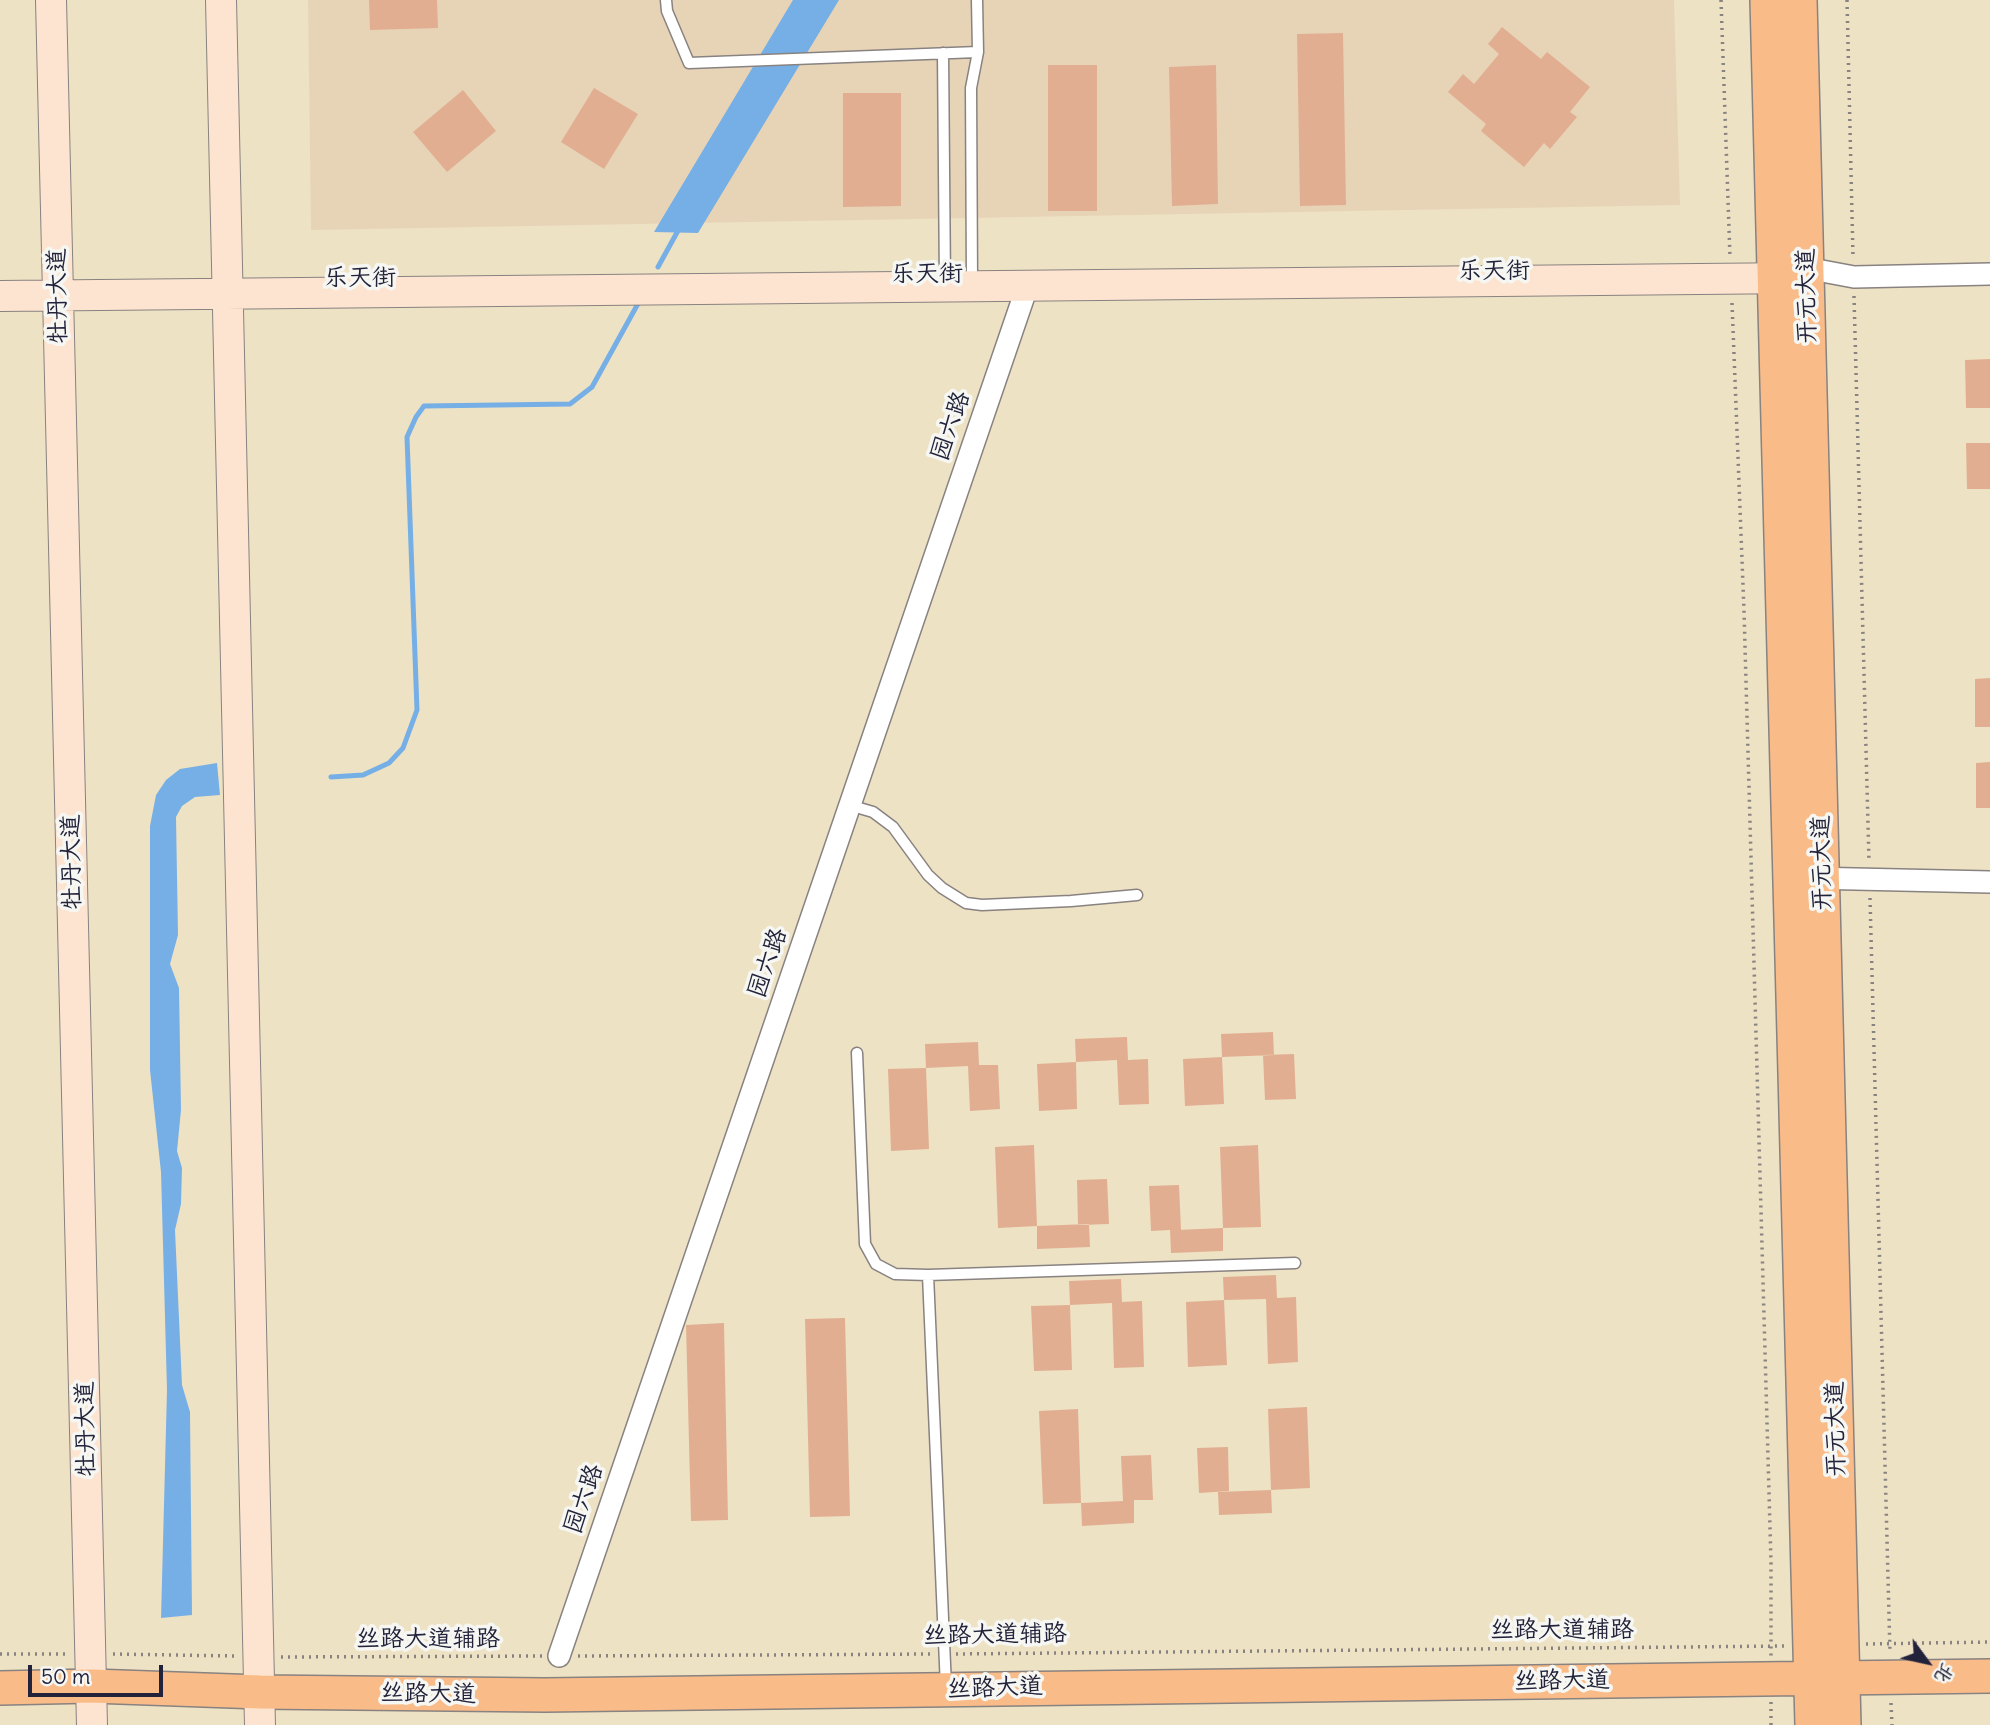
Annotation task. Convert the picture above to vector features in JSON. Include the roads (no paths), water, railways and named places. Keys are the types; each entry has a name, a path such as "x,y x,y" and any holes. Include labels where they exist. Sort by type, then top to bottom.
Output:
{"main road":[{"name":"牡丹大道","path":"51,0 92,1725"},
{"path":"221,0 260,1725"},
{"name":"开元大道","path":"1768,0 1791,274"},
{"name":"开元大道","path":"1800,0 1791,274 1826,1661 1812,1725"},
{"name":"乐天街","path":"958,281 1027,287 1791,274"},
{"name":"乐天街","path":"0,281 58,288 1730,275"},
{"name":"乐天街","path":"0,296 58,288"},
{"name":"开元大道","path":"1826,1661 1844,1725"},
{"name":"丝路大道","path":"0,1688 92,1686 260,1692 545,1695 946,1690 1826,1661 1990,1676"}],"street":[{"name":"乐天街","path":"1791,274 1854,277 1990,274"},
{"name":"园六路","path":"559,1656 1027,287"},
{"path":"1806,878 1990,882"}],"lane":[{"path":"666,0 667,10 689,63 978,52"},
{"path":"958,281 971,88 978,52 977,0"},
{"path":"943,53 958,281"},
{"path":"849,805 873,812 893,827 928,875 966,903 1071,901 1137,895"},
{"path":"857,1053 865,1244 876,1264 895,1274 1295,1263"},
{"path":"928,1275 946,1690"}],"water":[{"path":"793,0 839,0 698,233 654,232"},
{"path":"217,763 220,795 195,797 182,806 176,817 178,935 170,964 179,988 181,1110 177,1151 182,1168 181,1204 175,1230 182,1385 190,1412 192,1615 161,1618 167,1390 161,1172 150,1070 150,826 156,795 166,780 180,769"}],"waterway":[{"path":"658,267 680,227"},
{"path":"331,777 363,775 389,763 403,748 417,710 407,437 416,417 424,406 570,404 592,387 640,300"}]}
